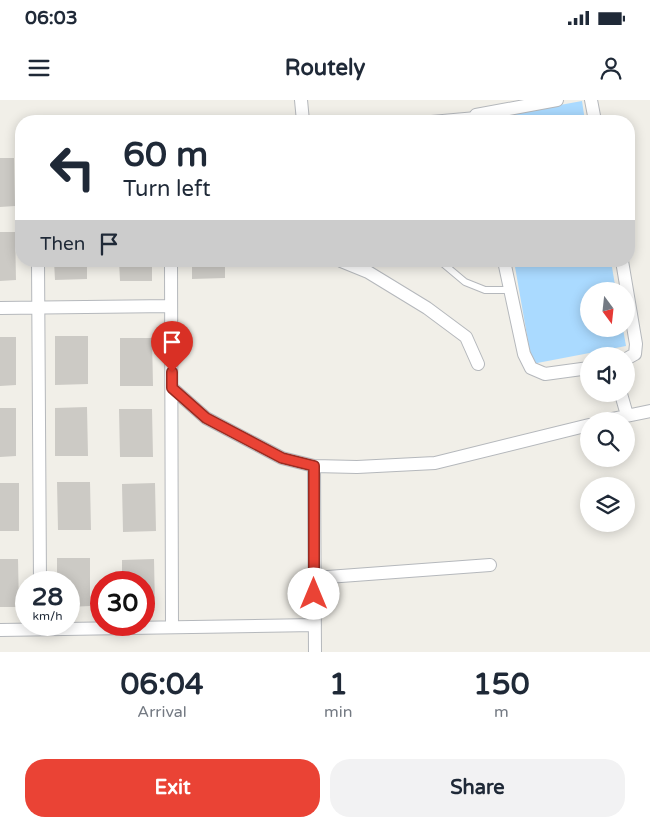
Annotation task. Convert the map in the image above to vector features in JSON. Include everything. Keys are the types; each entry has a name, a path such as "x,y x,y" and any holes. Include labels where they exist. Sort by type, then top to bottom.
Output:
{"street":[{"path":"301,100 302,115"},
{"path":"484,115 511,104 557,100"},
{"path":"591,100 594,115"},
{"path":"38,267 40,571"},
{"path":"172,267 172,627"},
{"path":"356,267 368,272 427,308 466,336 478,364"},
{"path":"505,267 524,354 531,368 545,374 580,369"},
{"path":"623,267 636,344 635,354"},
{"path":"0,308 171,306"},
{"path":"172,388 206,418 282,458 314,466 357,467 435,463 580,427"},
{"path":"635,414 650,411"},
{"path":"314,466 315,652"},
{"path":"314,578 490,565"},
{"path":"80,627 315,625"},
{"path":"0,630 15,629"}],"lane":[{"path":"447,267 465,282 486,290 510,290"}],"water":[{"path":"582,101 584,115 505,115"},
{"path":"515,267 612,267 614,282 580,282 580,338 625,338 626,346 580,347 580,355 532,364"}],"building":[{"path":"0,158 14,158 15,206 0,207"},
{"path":"0,232 15,232 16,280 0,281"},
{"path":"54,267 87,267 87,279 55,280"},
{"path":"119,267 152,267 152,281 120,281"},
{"path":"192,267 225,267 225,278 192,279"},
{"path":"55,336 88,336 88,384 55,385"},
{"path":"0,337 16,337 16,385 0,386"},
{"path":"120,338 152,338 153,386 120,386"},
{"path":"87,407 88,456 55,456 55,408"},
{"path":"0,408 16,408 16,456 0,457"},
{"path":"119,409 152,409 153,457 120,457"},
{"path":"57,482 90,482 91,530 58,530"},
{"path":"0,483 19,483 19,531 0,531"},
{"path":"155,483 156,531 123,532 122,484"},
{"path":"57,558 90,558 90,606 80,606 80,571 57,571"},
{"path":"0,559 18,559 18,571 15,571 15,607 0,607"},
{"path":"154,559 154,571 122,571 122,560"}],"route":[{"path":"172,372 172,388 206,418 282,458 314,466 314,594"}]}
